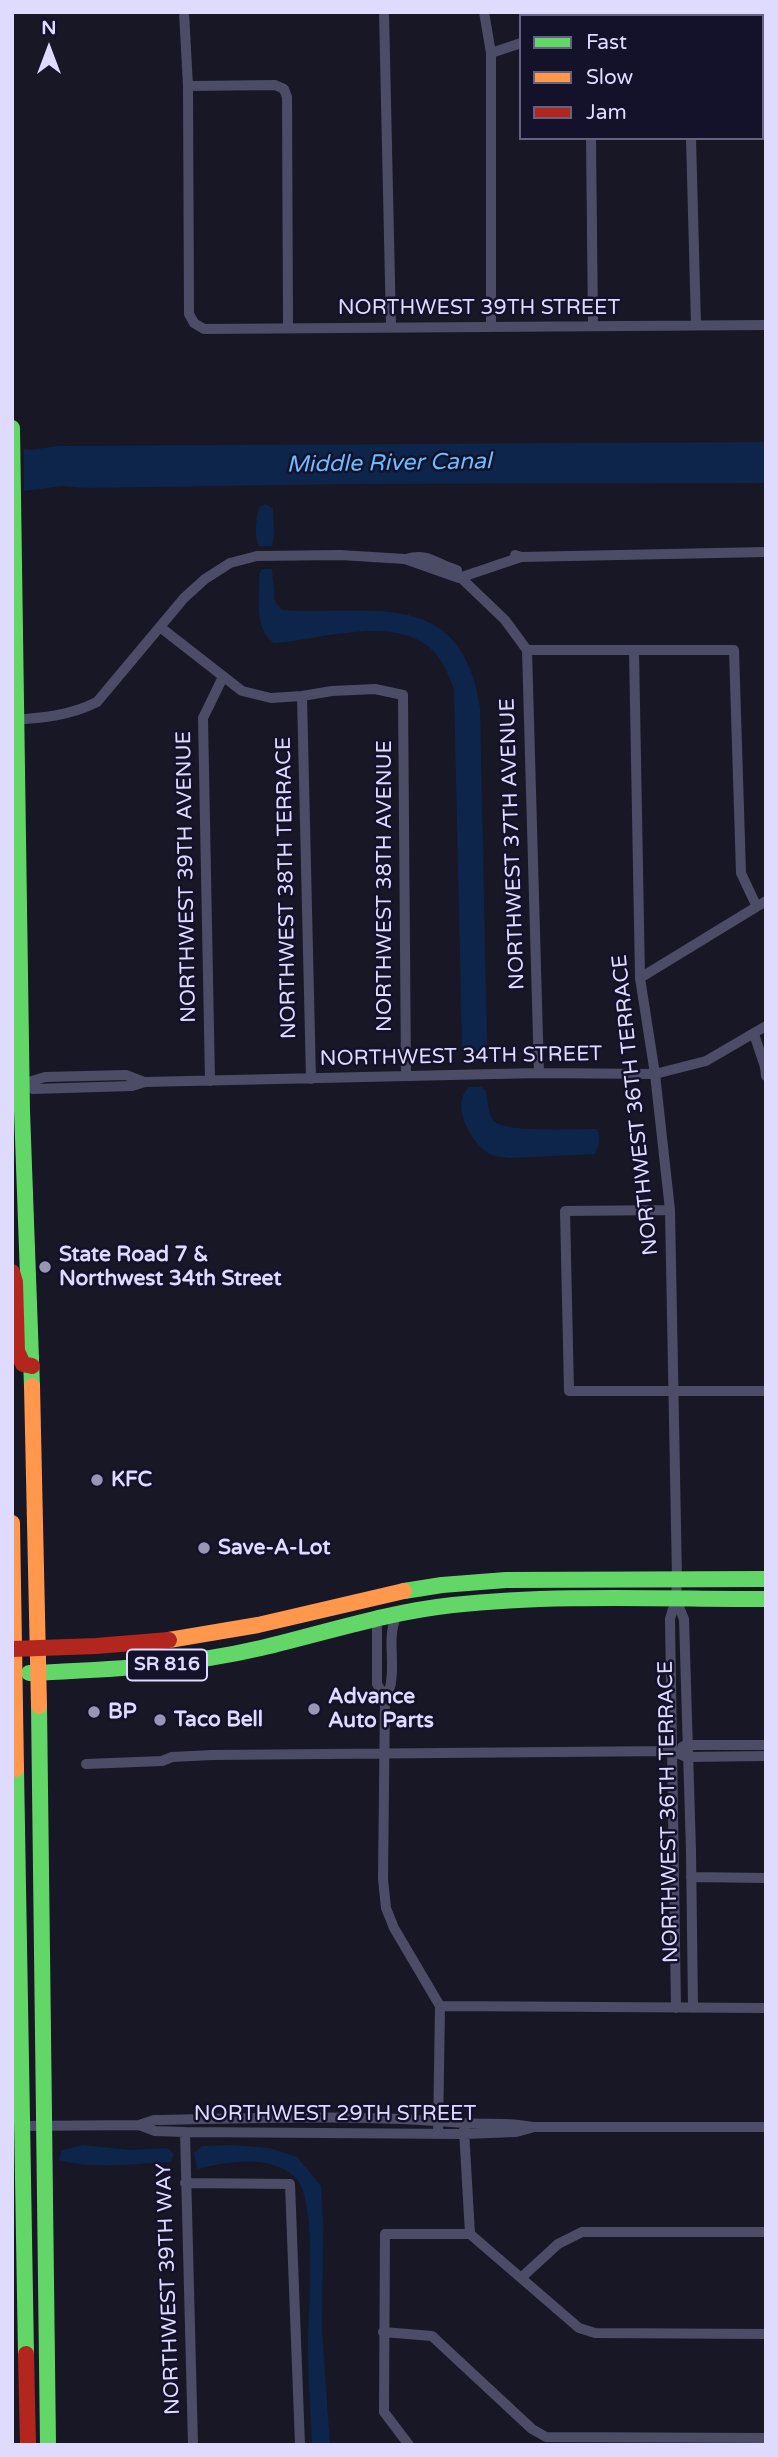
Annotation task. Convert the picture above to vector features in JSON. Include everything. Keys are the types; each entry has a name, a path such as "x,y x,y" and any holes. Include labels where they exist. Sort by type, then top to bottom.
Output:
{"main road":[{"path":"12,428 17,1084 32,1366 40,1673 42,2126 48,2445"},
{"path":"12,1272 15,1282 17,1351 23,1364 32,1366"},
{"path":"12,1523 28,2445"},
{"name":"SR 816","path":"13,1649 121,1645 204,1635 400,1592 447,1585 510,1580 766,1579"},
{"path":"377,1617 400,1592"},
{"name":"SR 816","path":"14,1673 126,1669 198,1660 261,1648 398,1612 453,1605 523,1600 766,1599"}],"street":[{"path":"184,12 188,86 275,85 284,89 287,97 288,328"},
{"path":"384,12 391,327"},
{"path":"484,12 491,53 491,327"},
{"path":"491,53 519,44"},
{"name":"NORTHWEST 39TH STREET","path":"188,86 189,314 194,323 204,328 766,325"},
{"path":"591,140 593,326"},
{"path":"691,140 696,326"},
{"path":"457,574 472,572 512,554 521,557 766,552"},
{"path":"14,720 60,716 97,702 160,627 205,579 230,563 257,556 340,555 405,559 429,557 457,574 505,620 527,650 734,650 741,873 761,903 640,978"},
{"path":"472,572 483,591 505,613 505,620"},
{"path":"160,627 242,691 271,698 302,696"},
{"name":"NORTHWEST 37TH AVENUE","path":"527,650 539,1073"},
{"name":"NORTHWEST 36TH TERRACE","path":"634,650 640,978 655,1074 670,1210 677,1578 676,1599 670,1619 676,2008"},
{"name":"NORTHWEST 39TH AVENUE","path":"210,1081 203,718 223,677"},
{"name":"NORTHWEST 38TH AVENUE","path":"302,696 374,689 403,695 406,1076"},
{"name":"NORTHWEST 38TH TERRACE","path":"302,696 311,1079"},
{"name":"NORTHWEST 34TH STREET","path":"17,1084 45,1077 126,1075 145,1082 539,1073 655,1074 706,1061 766,1026"},
{"path":"754,1034 766,1076"},
{"path":"670,1210 565,1211 569,1391 766,1391"},
{"name":"NORTHWEST 36TH TERRACE","path":"676,1599 684,1619 693,2008"},
{"path":"398,1612 391,1632 391,1683 385,1698 382,1852 387,1908 402,1943 440,2006 438,2134"},
{"path":"377,1617 377,1684 385,1698"},
{"path":"86,1764 162,1761 183,1756 672,1751 687,1745 766,1745"},
{"path":"672,1751 687,1757 766,1756"},
{"path":"691,1877 766,1878"},
{"path":"440,2006 766,2008"},
{"name":"NORTHWEST 29TH STREET","path":"22,2126 139,2124 154,2120 190,2119 438,2120 531,2127 766,2127"},
{"path":"464,2123 470,2234"},
{"name":"NORTHWEST 29TH STREET","path":"139,2124 155,2131 438,2134 516,2132 531,2127"},
{"name":"NORTHWEST 39TH WAY","path":"185,2132 192,2445"},
{"path":"185,2183 290,2185 300,2445"},
{"path":"522,2277 558,2244 582,2232 766,2232"},
{"path":"409,2445 384,2412 384,2234 470,2234 579,2328 595,2333 766,2334"},
{"path":"383,2332 432,2336 532,2429 546,2437 766,2438"}],"water":[{"name":"Middle River Canal","path":"766,442 766,483 86,488 62,486 24,491 24,449 58,446"},
{"path":"266,504 273,509 274,537 272,546 259,546 257,517 259,507"},
{"path":"262,569 272,569 275,602 282,610 379,611 408,615 433,625 454,642 470,669 480,708 487,1044 478,1062 469,1062 462,1048 454,689 434,651 413,638 395,632 354,632 274,643 267,637 260,621 259,574"},
{"path":"469,1087 481,1087 485,1090 492,1118 501,1125 526,1129 597,1129 599,1142 595,1154 510,1158 490,1154 475,1140 465,1122 461,1103"},
{"path":"83,2145 131,2150 167,2148 174,2154 171,2162 86,2165 59,2160 62,2150"},
{"path":"202,2146 269,2148 297,2157 321,2186 322,2331 330,2445 312,2445 308,2361 309,2231 302,2188 294,2176 284,2169 260,2162 234,2162 197,2169 194,2153"}],"traffic: fast":[{"path":"12,428 22,1111 32,1386"},
{"path":"404,1591 506,1580 766,1579"},
{"path":"29,1673 116,1669 203,1659 261,1648 380,1618 453,1605 570,1598 766,1599"},
{"path":"39,1706 48,2445"},
{"path":"16,1769 26,2354"}],"traffic: slow":[{"path":"32,1386 39,1706"},
{"path":"12,1523 16,1769"},
{"path":"169,1640 258,1625 404,1591"}],"traffic: jam":[{"path":"12,1272 15,1282 17,1351 23,1364 32,1366"},
{"path":"12,1649 169,1640"},
{"path":"26,2354 28,2445"}],"place":[{"name":"State Road 7 & Northwest 34th Street","path":"45,1267"},
{"name":"KFC","path":"97,1480"},
{"name":"Save-A-Lot","path":"204,1548"},
{"name":"Advance Auto Parts","path":"314,1709"},
{"name":"BP","path":"94,1712"},
{"name":"Taco Bell","path":"160,1720"}]}
